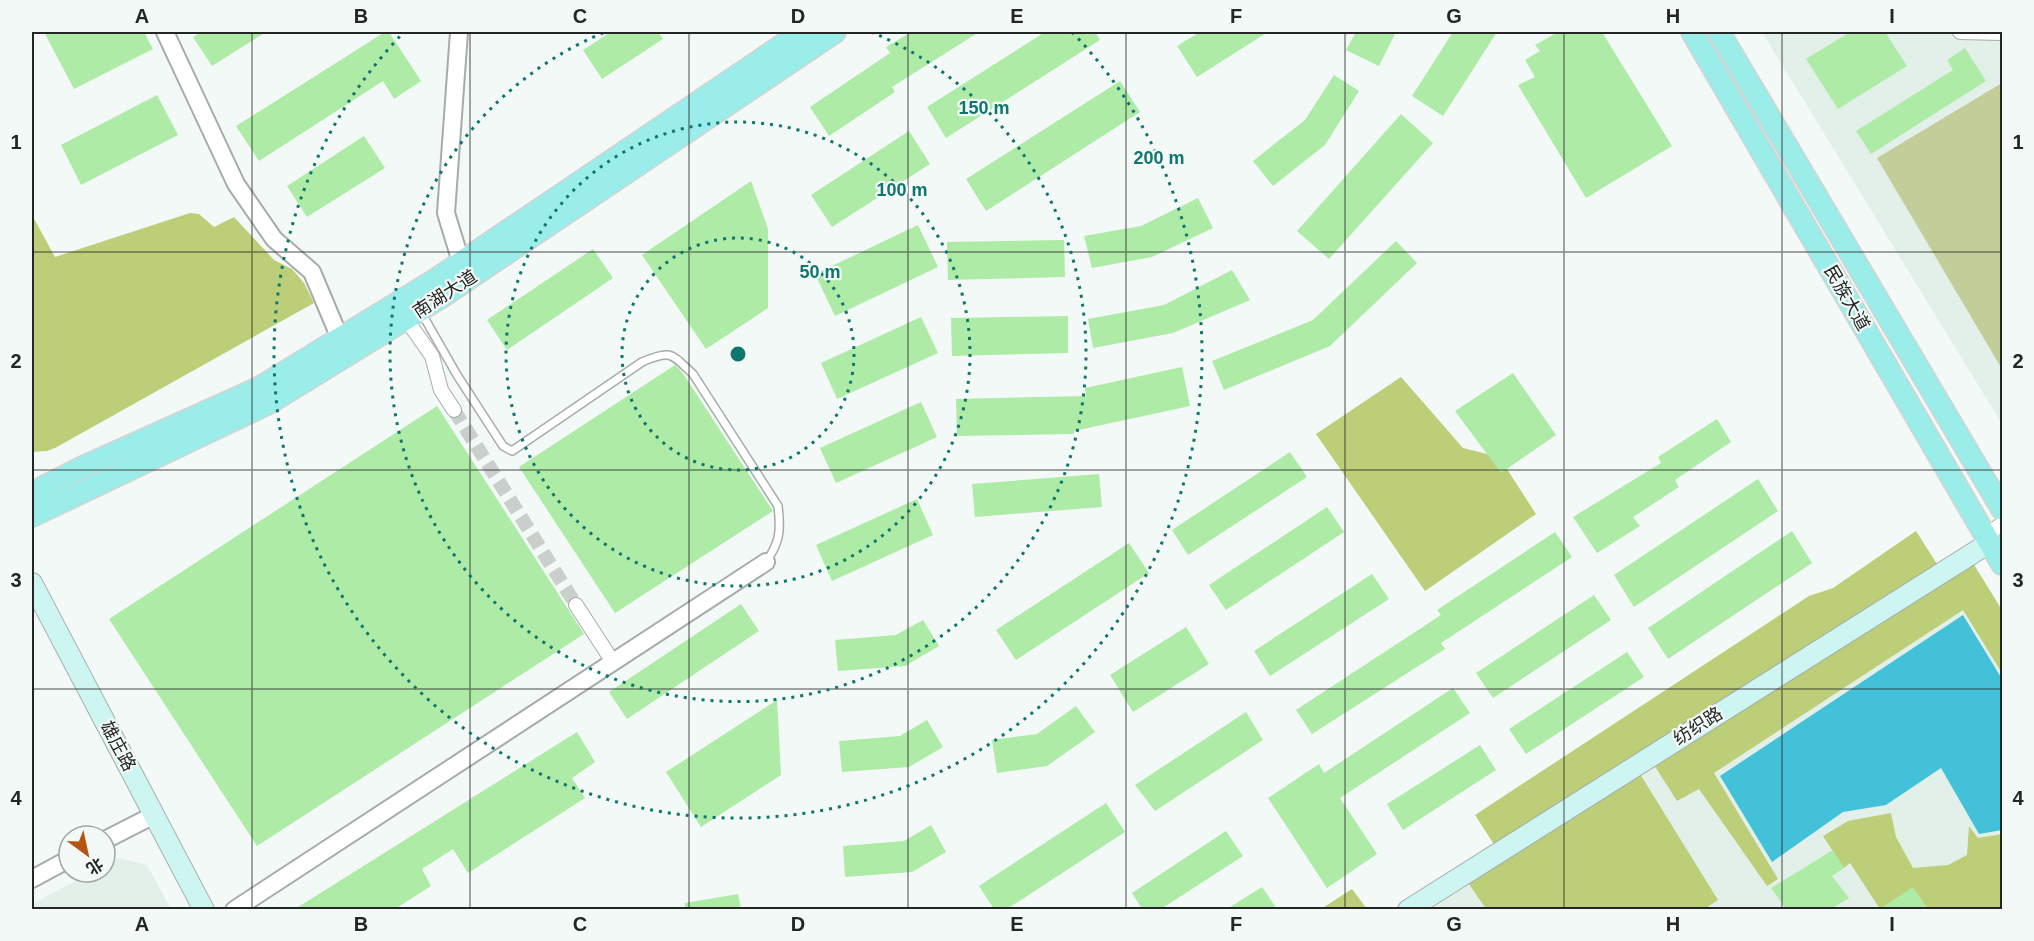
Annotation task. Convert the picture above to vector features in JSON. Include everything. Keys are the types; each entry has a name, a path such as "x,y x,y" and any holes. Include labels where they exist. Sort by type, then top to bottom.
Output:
{"main road":[{"name":"南湖大道","path":"32,493 81,468 259,388 413,315 466,270 802,32"},
{"name":"南湖大道","path":"32,516 268,404 343,347 835,32"},
{"name":"民族大道","path":"1692,32 2002,564"},
{"name":"民族大道","path":"1719,32 2002,510"},
{"name":"纺织路","path":"1408,909 1983,533"},
{"name":"雄庄路","path":"32,583 204,909"}],"street":[{"path":"165,32 236,183 274,239 312,272 343,347"},
{"path":"459,32 446,213 466,270"},
{"path":"1960,32 2002,33"},
{"path":"413,315 432,356 441,390 454,410"},
{"path":"1983,533 2002,510"},
{"path":"1983,533 2002,510"},
{"path":"234,909 766,562"},
{"path":"576,605 613,662"},
{"path":"117,834 154,815"},
{"path":"32,879 57,865"}],"lane":[{"path":"413,315 457,375 503,446 512,451 642,362 662,353 674,357 693,374 778,506 781,528 776,549 766,562"}],"shaded area":[{"path":"1762,32 2002,32 2002,424"},
{"path":"1971,560 2002,610 2002,909 1430,910"},
{"path":"117,859 147,865 171,909 32,909 32,904 70,884 117,884"}],"green space":[{"path":"2002,83 2002,369 1877,158"},
{"path":"190,213 199,214 214,227 234,217 274,260 292,269 304,283 314,303 55,448 32,452 32,215 55,257"},
{"path":"1401,377 1463,448 1499,457 1536,514 1425,591 1316,434"},
{"path":"1916,531 1942,572 1499,852 1475,815 1809,596 1833,588"},
{"path":"1971,560 2002,610 2002,673 1963,610 1714,773 1778,879 1767,886 1699,789 1677,801 1654,765"},
{"path":"1640,774 1718,900 1703,910 1486,909 1469,884"},
{"path":"1891,813 1896,837 1913,868 1948,865 1967,855 1969,826 1978,838 2002,834 2002,909 1928,909 1913,888 1880,909 1850,863 1844,868 1823,836 1848,821"},
{"path":"1352,889 1367,909 1321,909"}],"water":[{"path":"1963,615 2002,679 2002,830 1979,834 1941,768 1886,805 1843,812 1772,862 1720,776"}],"building":[{"path":"44,32 144,32 153,49 74,89"},
{"path":"201,32 266,32 212,66 193,37"},
{"path":"385,32 389,32 421,81 394,99 383,81 259,161 236,126"},
{"path":"611,32 658,32 663,39 602,79 583,50"},
{"path":"911,32 979,32 892,87 895,92 829,136 810,107 890,53 886,47"},
{"path":"1045,32 1095,32 1100,40 946,138 927,107"},
{"path":"1200,32 1268,32 1197,77 1177,46"},
{"path":"1356,32 1396,32 1379,66 1346,50"},
{"path":"1453,32 1497,32 1443,116 1412,96"},
{"path":"1558,32 1602,32 1672,146 1586,198 1518,85 1535,77 1525,60 1540,51 1535,45"},
{"path":"1850,32 1885,32 1907,66 1838,109 1806,59"},
{"path":"1965,48 1986,81 1871,154 1856,131 1953,70 1947,60"},
{"path":"1334,75 1359,91 1325,145 1273,186 1253,161 1305,120"},
{"path":"1120,81 1140,112 986,211 966,179"},
{"path":"157,95 178,135 81,185 61,145"},
{"path":"1401,114 1433,143 1329,259 1297,231"},
{"path":"909,131 930,164 832,227 811,195"},
{"path":"364,136 385,168 307,217 287,186"},
{"path":"751,181 768,229 768,308 706,349 642,255"},
{"path":"1198,198 1213,228 1152,257 1092,268 1084,236 1141,226"},
{"path":"918,225 938,267 835,316 815,274"},
{"path":"1064,240 1065,277 948,280 947,242"},
{"path":"1396,241 1417,263 1330,346 1224,390 1212,361 1313,320"},
{"path":"593,249 613,278 507,350 487,320"},
{"path":"1232,270 1250,300 1173,333 1093,348 1088,319 1164,305"},
{"path":"1068,316 1068,353 952,356 951,318"},
{"path":"921,317 938,353 837,399 821,363"},
{"path":"675,365 682,372 773,511 615,613 519,467"},
{"path":"1182,367 1190,406 1074,431 1074,434 957,436 956,399 1086,396 1085,388"},
{"path":"1513,373 1556,435 1501,473 1455,411"},
{"path":"921,402 937,437 836,483 820,448"},
{"path":"437,406 584,634 257,846 109,619"},
{"path":"1717,419 1731,442 1675,480 1679,487 1633,517 1640,526 1597,553 1573,517 1661,463 1658,457"},
{"path":"1290,452 1307,477 1188,555 1172,530"},
{"path":"1099,474 1102,507 975,517 972,484"},
{"path":"1758,479 1778,511 1634,607 1614,575"},
{"path":"917,499 933,535 832,581 816,545"},
{"path":"1327,507 1344,532 1226,610 1209,585"},
{"path":"1792,531 1812,563 1668,659 1648,628"},
{"path":"1555,532 1572,557 1441,643 1445,649 1312,734 1296,710 1441,615 1437,610"},
{"path":"1129,543 1149,573 1016,660 996,630"},
{"path":"1372,574 1389,599 1270,676 1254,651"},
{"path":"1594,595 1611,620 1493,698 1476,673"},
{"path":"741,604 759,631 627,719 609,692"},
{"path":"923,620 939,646 905,666 838,671 835,640 896,635"},
{"path":"1186,627 1209,664 1133,712 1110,675"},
{"path":"1627,652 1644,677 1526,754 1509,729"},
{"path":"1453,688 1470,713 1340,798 1377,854 1327,888 1268,798 1319,764 1324,773"},
{"path":"777,700 781,775 701,827 666,772"},
{"path":"1076,706 1095,732 1047,766 997,773 992,740 1037,734"},
{"path":"1246,712 1263,740 1155,811 1135,785"},
{"path":"927,720 943,747 909,767 842,772 839,741 900,736"},
{"path":"577,732 595,762 572,778 585,798 468,873 453,849 422,869 431,886 395,909 295,909"},
{"path":"1480,745 1496,770 1403,830 1387,804"},
{"path":"1106,803 1125,832 1007,909 994,909 979,886"},
{"path":"931,825 946,852 912,872 845,877 843,846 904,841"},
{"path":"1226,831 1243,856 1161,909 1142,909 1132,893"},
{"path":"1833,850 1844,868 1832,876 1849,898 1831,909 1786,909 1771,888"},
{"path":"1262,887 1277,909 1227,909"},
{"path":"1913,887 1928,909 1880,909"},
{"path":"738,894 741,909 685,909 685,903"}],"tunnel":[{"path":"454,410 576,605"}]}
